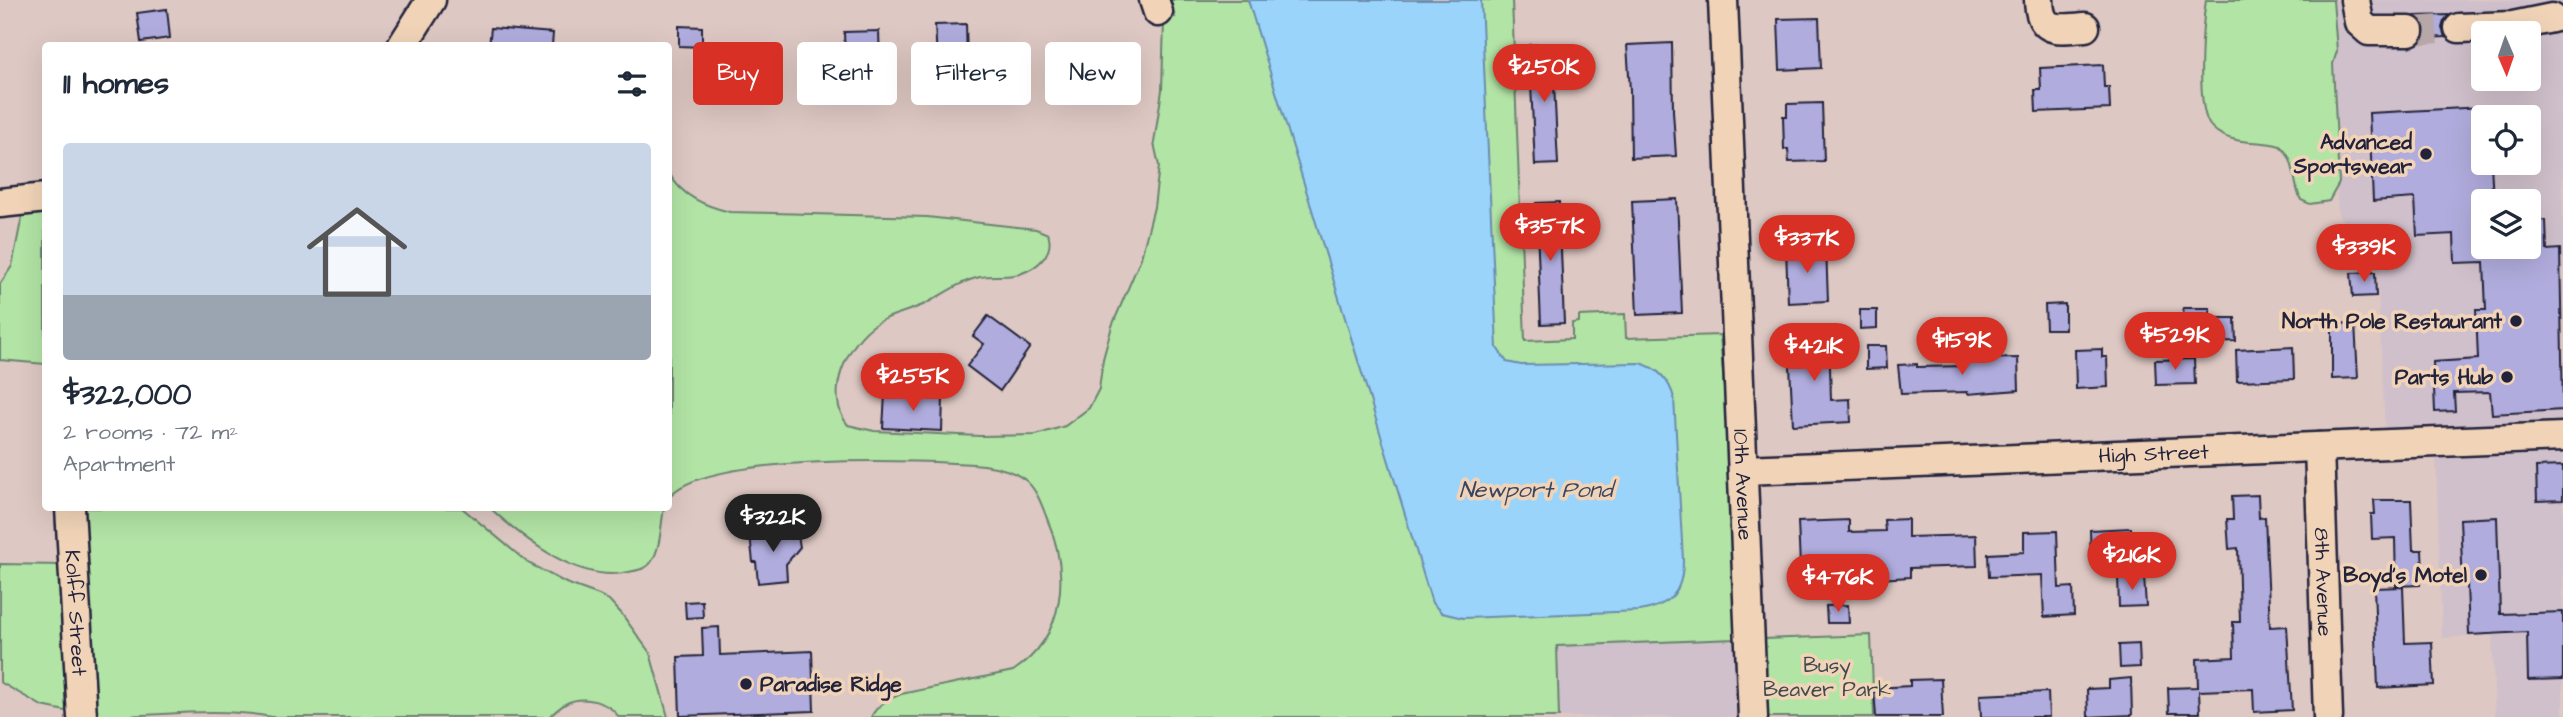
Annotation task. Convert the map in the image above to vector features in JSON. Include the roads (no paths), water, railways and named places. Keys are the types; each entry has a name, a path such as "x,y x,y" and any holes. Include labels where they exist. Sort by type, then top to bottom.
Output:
{"street":[{"path":"404,42 431,0"},
{"name":"10th Avenue","path":"1723,0 1753,717"},
{"path":"2039,0 2041,18 2048,26 2058,29 2085,27"},
{"path":"2355,0 2357,16 2367,29 2379,32 2409,31"},
{"path":"2459,28 2514,26 2552,18"},
{"path":"0,203 42,198"},
{"name":"High Street","path":"1743,470 2563,437"},
{"name":"8th Avenue","path":"2319,447 2328,717"},
{"name":"Kolff Street","path":"70,511 82,717"}],"water":[{"name":"Newport Pond","path":"1248,0 1481,0 1497,348 1507,362 1521,365 1640,363 1657,371 1666,380 1674,398 1683,560 1678,588 1668,600 1640,611 1463,618 1442,613 1432,603"}],"tunnel":[{"path":"2409,31 2459,28"}],"place":[{"name":"Advanced Sportswear","path":"2426,154"},
{"name":"North Pole Restaurant","path":"2516,321"},
{"name":"Parts Hub","path":"2507,377"},
{"name":"Boyd's Motel","path":"2481,575"},
{"name":"Paradise Ridge","path":"746,684"}],"park label":[{"name":"Busy Beaver Park","path":"1827,677"}]}
